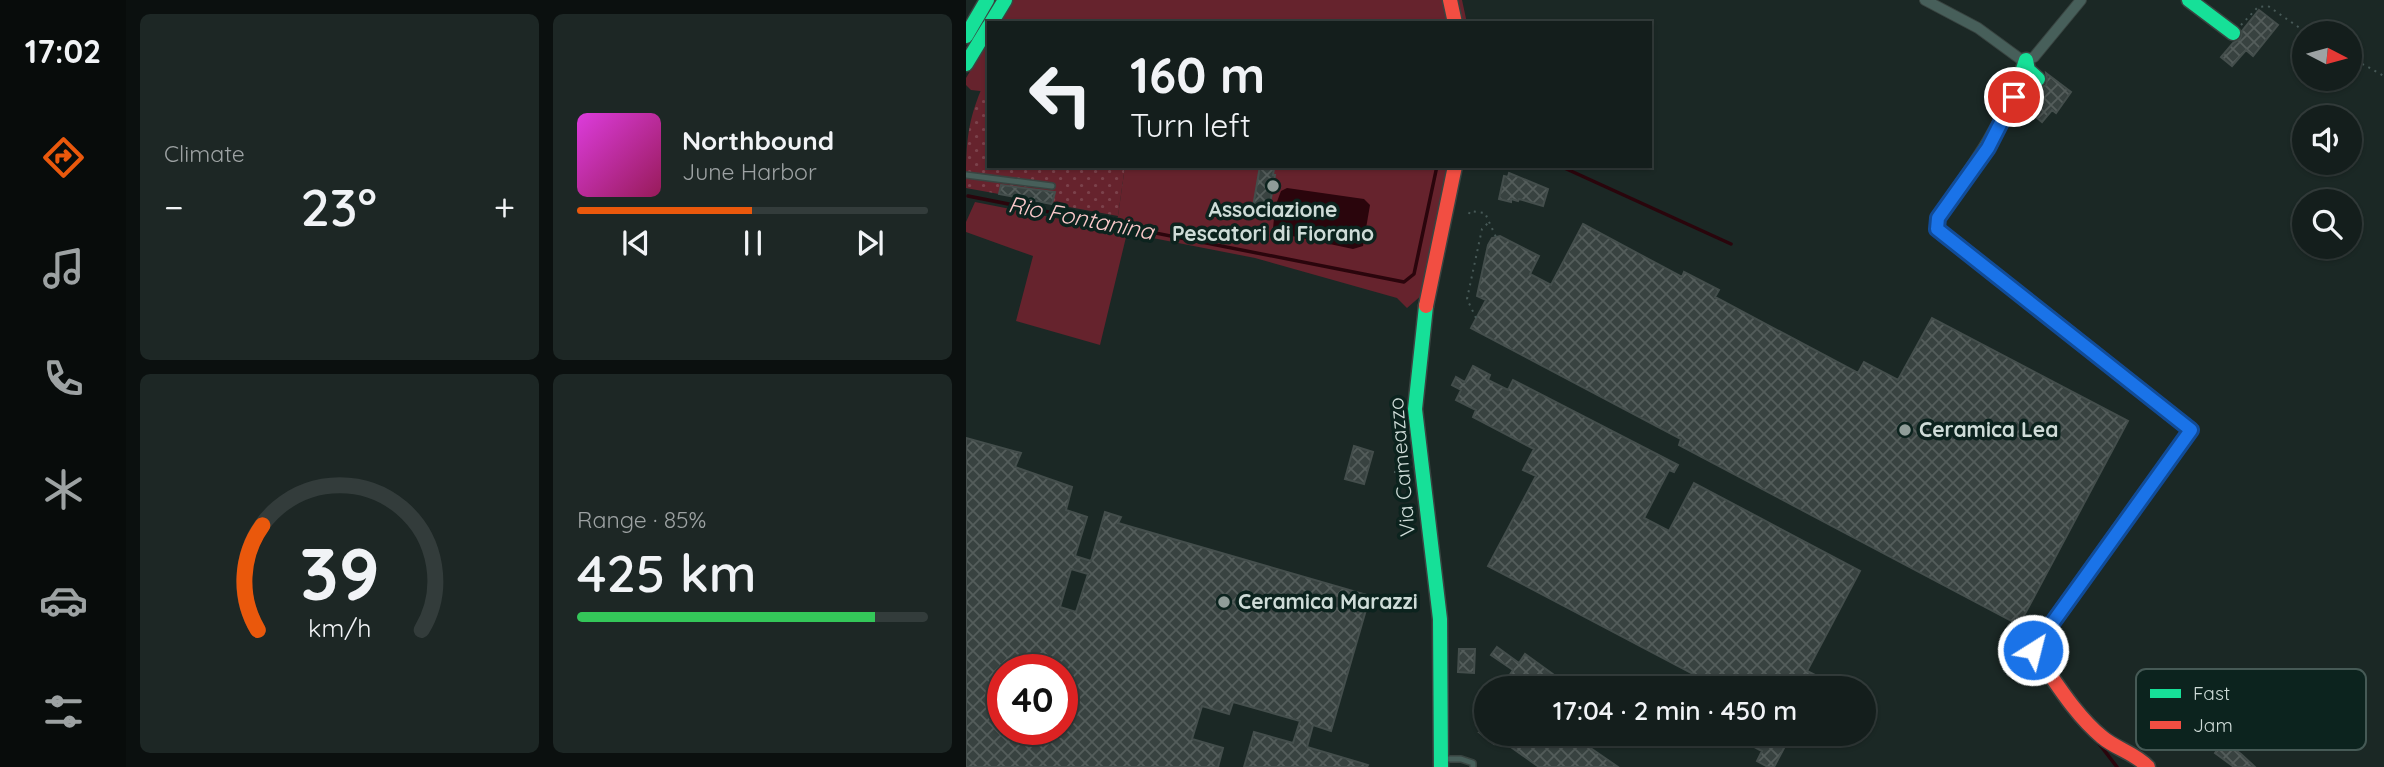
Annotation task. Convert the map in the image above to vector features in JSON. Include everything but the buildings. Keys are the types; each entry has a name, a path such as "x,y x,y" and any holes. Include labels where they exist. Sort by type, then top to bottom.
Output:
{"street":[{"path":"966,36 987,0"},
{"path":"992,21 1004,0"},
{"path":"1450,0 1455,21"},
{"path":"1925,0 1978,28 2019,58 2026,60 2034,57 2081,0"},
{"path":"2189,0 2233,33"},
{"path":"966,64 987,29"},
{"path":"2026,60 2028,70 2038,79"},
{"path":"2026,60 2005,117 1988,148 1935,225 2191,430 2033,650 2094,729 2104,738 2138,757 2148,767"},
{"name":"Via Cameazzo","path":"1441,763 1440,620 1415,409 1423,322 1455,168"}],"lane":[{"path":"966,175 1052,186"},
{"path":"1441,763 1461,759 1473,763 1473,767"}],"path":[{"path":"2233,33 2258,7 2268,6 2292,23"},
{"path":"2362,64 2384,76"},
{"path":"1469,214 1470,211 1485,213 1496,237"},
{"path":"1476,318 1467,299 1482,229 1489,222"},
{"path":"1394,472 1413,474"}],"shaded area":[{"path":"1013,0 1462,0 1467,21 1000,21"},
{"path":"987,43 987,92 971,90 966,85 966,78"},
{"path":"981,90 987,91 987,168 1125,168 1118,216 966,188 966,161 972,115"},
{"path":"1125,168 1455,168 1431,287 1407,308 1397,298 1255,258 1127,233 1100,345 1016,321 1033,256 966,232 966,222 975,202 1116,230"},
{"path":"1287,188 1364,199 1370,205 1363,246 1353,249 1278,233 1273,229 1275,207 1281,191"}],"waterway":[{"name":"Rio Fontanina","path":"968,196 1404,282 1414,274 1437,168"},
{"name":"Rio Fontanina","path":"1564,168 1731,244"},
{"name":"Rio Fontanina","path":"2025,653 2037,667"},
{"name":"Rio Fontanina","path":"2097,741 2117,767"}],"traffic: fast":[{"path":"966,36 987,0"},
{"path":"992,21 1005,0"},
{"path":"2189,0 2233,33"},
{"path":"966,64 987,29"},
{"path":"2038,79 2028,70 2026,60 2000,123 1938,218 1937,229 2191,430 2119,530"},
{"path":"1426,306 1415,409 1440,619 1441,767"}],"traffic: jam":[{"path":"1450,0 1455,21"},
{"path":"1426,306 1455,168"},
{"path":"2119,530 2033,650 2082,718 2107,741 2148,767"}],"place":[{"name":"Associazione Pescatori di Fiorano","path":"1273,186"},
{"name":"Ceramica Lea","path":"1905,430"},
{"name":"Ceramica Marazzi","path":"1224,602"}],"route":[{"path":"2014,97 1988,148 1938,218 1935,225 1937,229 2191,430 2033,650"}]}
